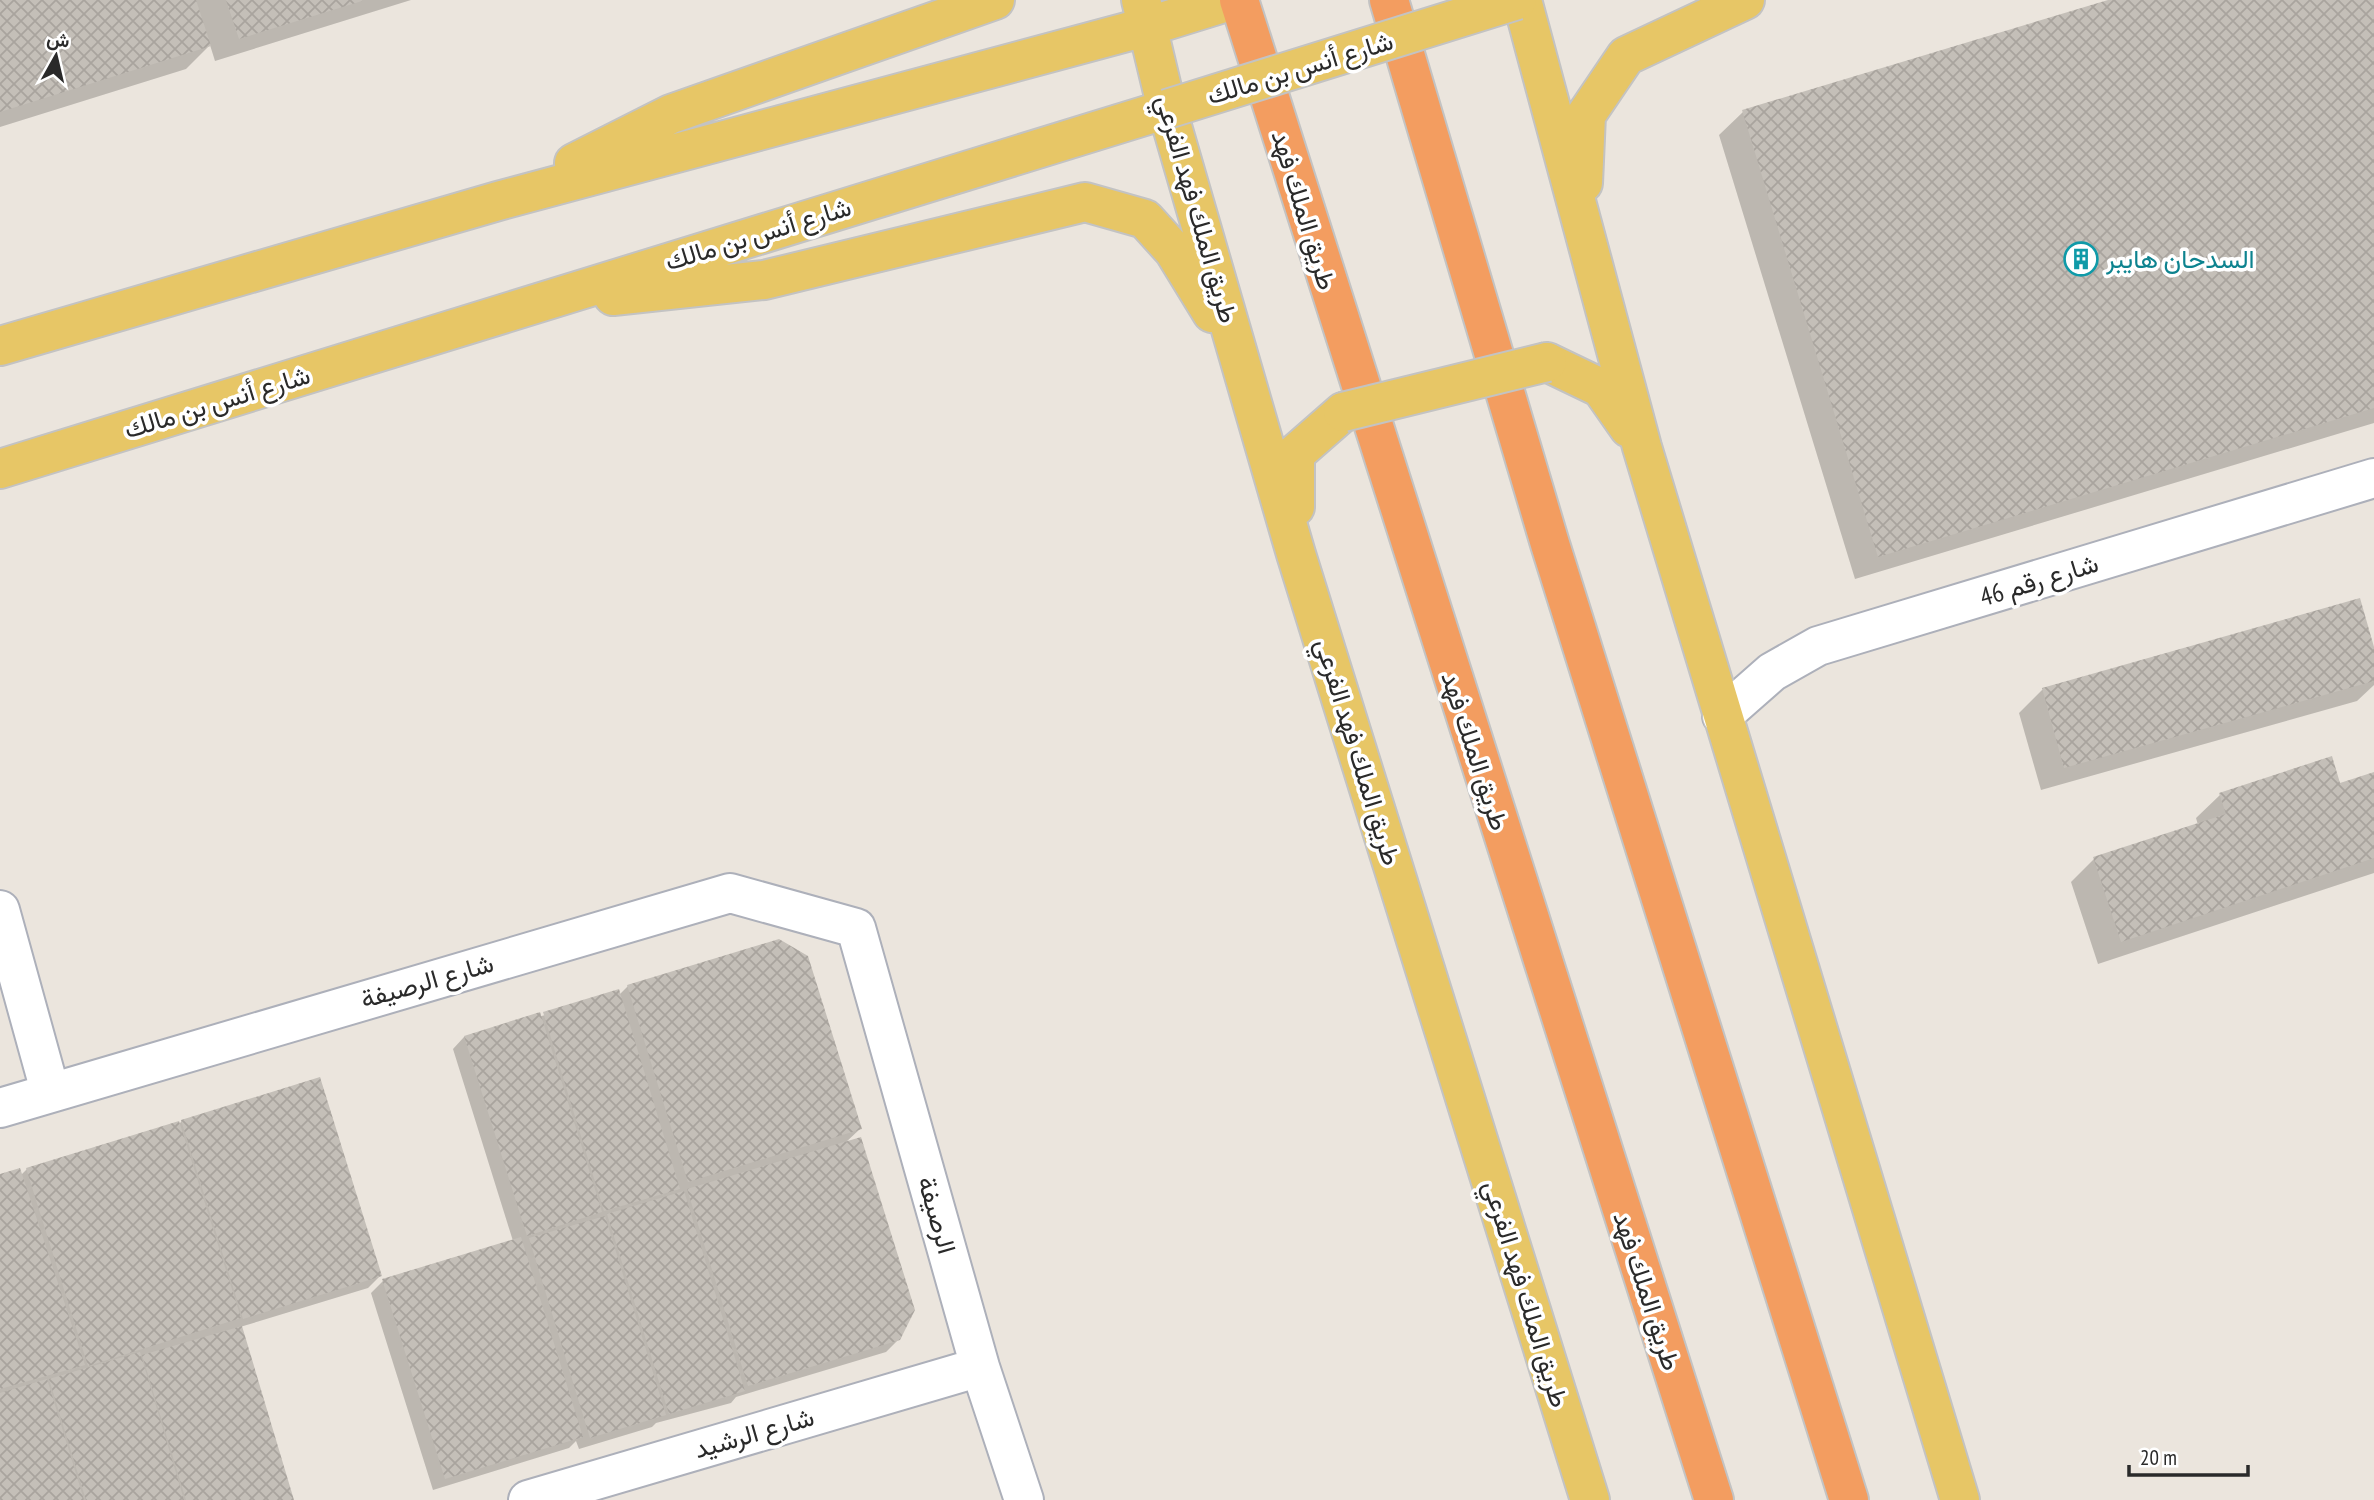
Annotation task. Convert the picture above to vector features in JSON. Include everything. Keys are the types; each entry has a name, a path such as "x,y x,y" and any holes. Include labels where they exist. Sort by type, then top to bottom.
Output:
{"highway":[{"name":"طريق الملك فهد","path":"1239,0 1714,1500"},
{"path":"1389,0 1550,544 1849,1500"}],"main road":[{"path":"498,201 671,114 995,0"},
{"path":"0,346 1145,13 1233,0"},
{"path":"1519,0 1642,446 1960,1500"},
{"name":"شارع أنس بن مالك","path":"0,470 524,305 1519,0"},
{"path":"1603,303 1583,182 1586,115 1626,56 1745,0"},
{"name":"طريق الملك فهد الفرعي","path":"1145,13 1167,109 1296,554 1590,1500"},
{"path":"524,305 764,280 1085,202 1145,219 1174,251 1237,354"},
{"path":"1296,554 1295,454 1343,412 1547,362 1601,388 1642,446"}],"street":[{"name":"شارع رقم 46","path":"1722,716 1772,672 1818,646 2374,478"},
{"name":"شارع الرصيفة","path":"0,1108 50,1091 730,893 856,928"},
{"path":"0,910 50,1091"},
{"name":"الرصيفة","path":"856,928 981,1367 1024,1500"},
{"name":"شارع الرشيد","path":"528,1500 623,1486 981,1367"}],"building":[{"path":"0,0 196,0 211,46 0,112"},
{"path":"226,0 362,0 362,1 239,39"},
{"name":"السدحان هايبر","path":"2108,0 2374,0 2374,408 1878,557 1742,110"},
{"path":"2360,598 2374,647 2374,681 2064,768 2042,688"},
{"path":"2332,756 2340,783 2374,772 2374,858 2121,942 2093,857 2226,814 2219,793"},
{"path":"779,939 808,956 862,1129 688,1182 627,985"},
{"path":"619,989 680,1189 604,1211 543,1012"},
{"path":"540,1012 602,1212 527,1236 464,1036"},
{"path":"320,1077 382,1276 243,1319 181,1120"},
{"path":"179,1121 241,1318 88,1366 26,1168"},
{"path":"861,1137 915,1310 900,1340 748,1386 687,1189"},
{"path":"20,1168 85,1365 0,1389 0,1174"},
{"path":"684,1191 745,1391 669,1414 607,1214"},
{"path":"605,1216 666,1415 590,1438 529,1238"},
{"path":"521,1237 583,1437 445,1479 382,1279"},
{"path":"242,1326 294,1500 186,1500 142,1355"},
{"path":"140,1352 184,1500 86,1500 49,1379"},
{"path":"47,1379 84,1500 0,1500 0,1393"}],"place":[{"name":"السدحان هايبر","path":"2081,259"}]}
